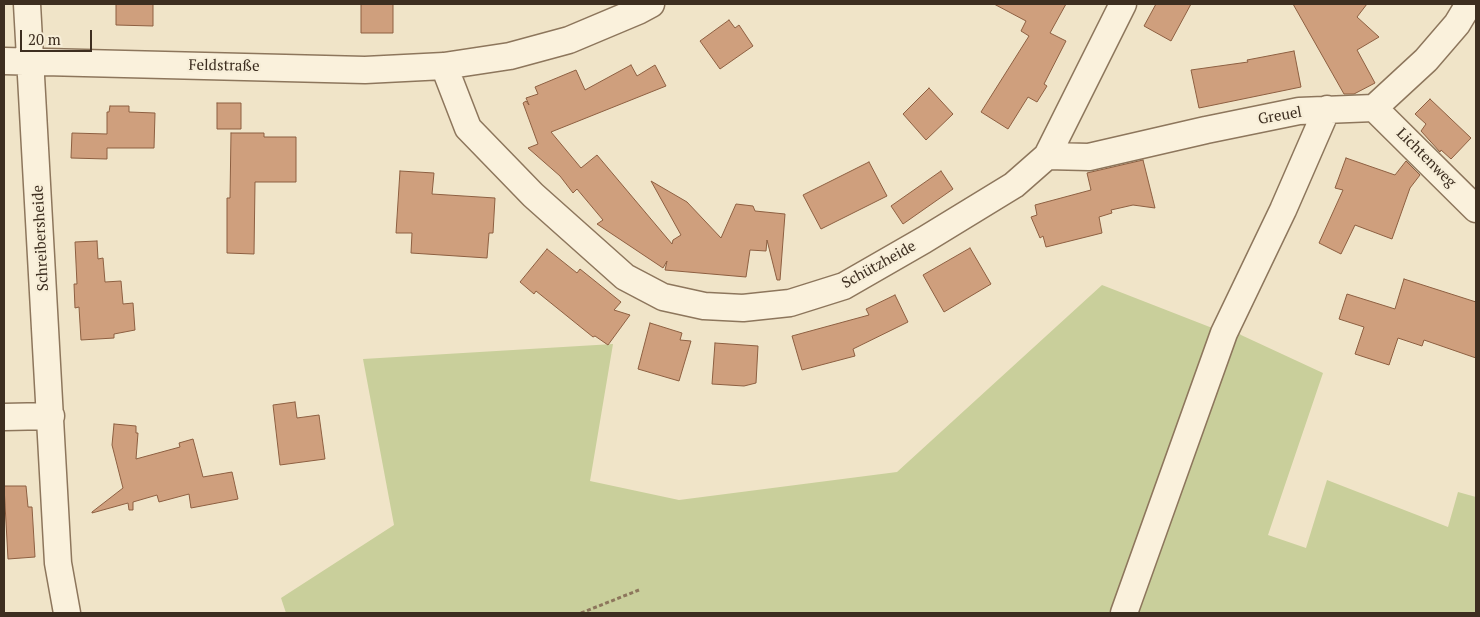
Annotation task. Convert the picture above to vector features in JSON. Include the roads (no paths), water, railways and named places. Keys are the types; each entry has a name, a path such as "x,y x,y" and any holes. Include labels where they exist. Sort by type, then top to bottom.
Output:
{"street":[{"name":"Schreibersheide","path":"27,4 32,60 58,563 68,613"},
{"name":"Feldstraße","path":"4,61 32,60 365,70 444,66 510,56 569,40 651,4"},
{"name":"Schützheide","path":"444,66 468,128 533,194 626,277 663,296 704,306 743,308 790,303 844,286 1014,185 1047,156 1123,4"},
{"path":"1374,108 1426,60 1457,24 1469,4"},
{"name":"Greuel","path":"1047,156 1089,157 1299,111 1374,108"},
{"name":"Lichtenweg","path":"1374,108 1476,209"},
{"path":"1124,613 1224,333 1283,210 1327,109"},
{"path":"4,417 51,416"}]}
